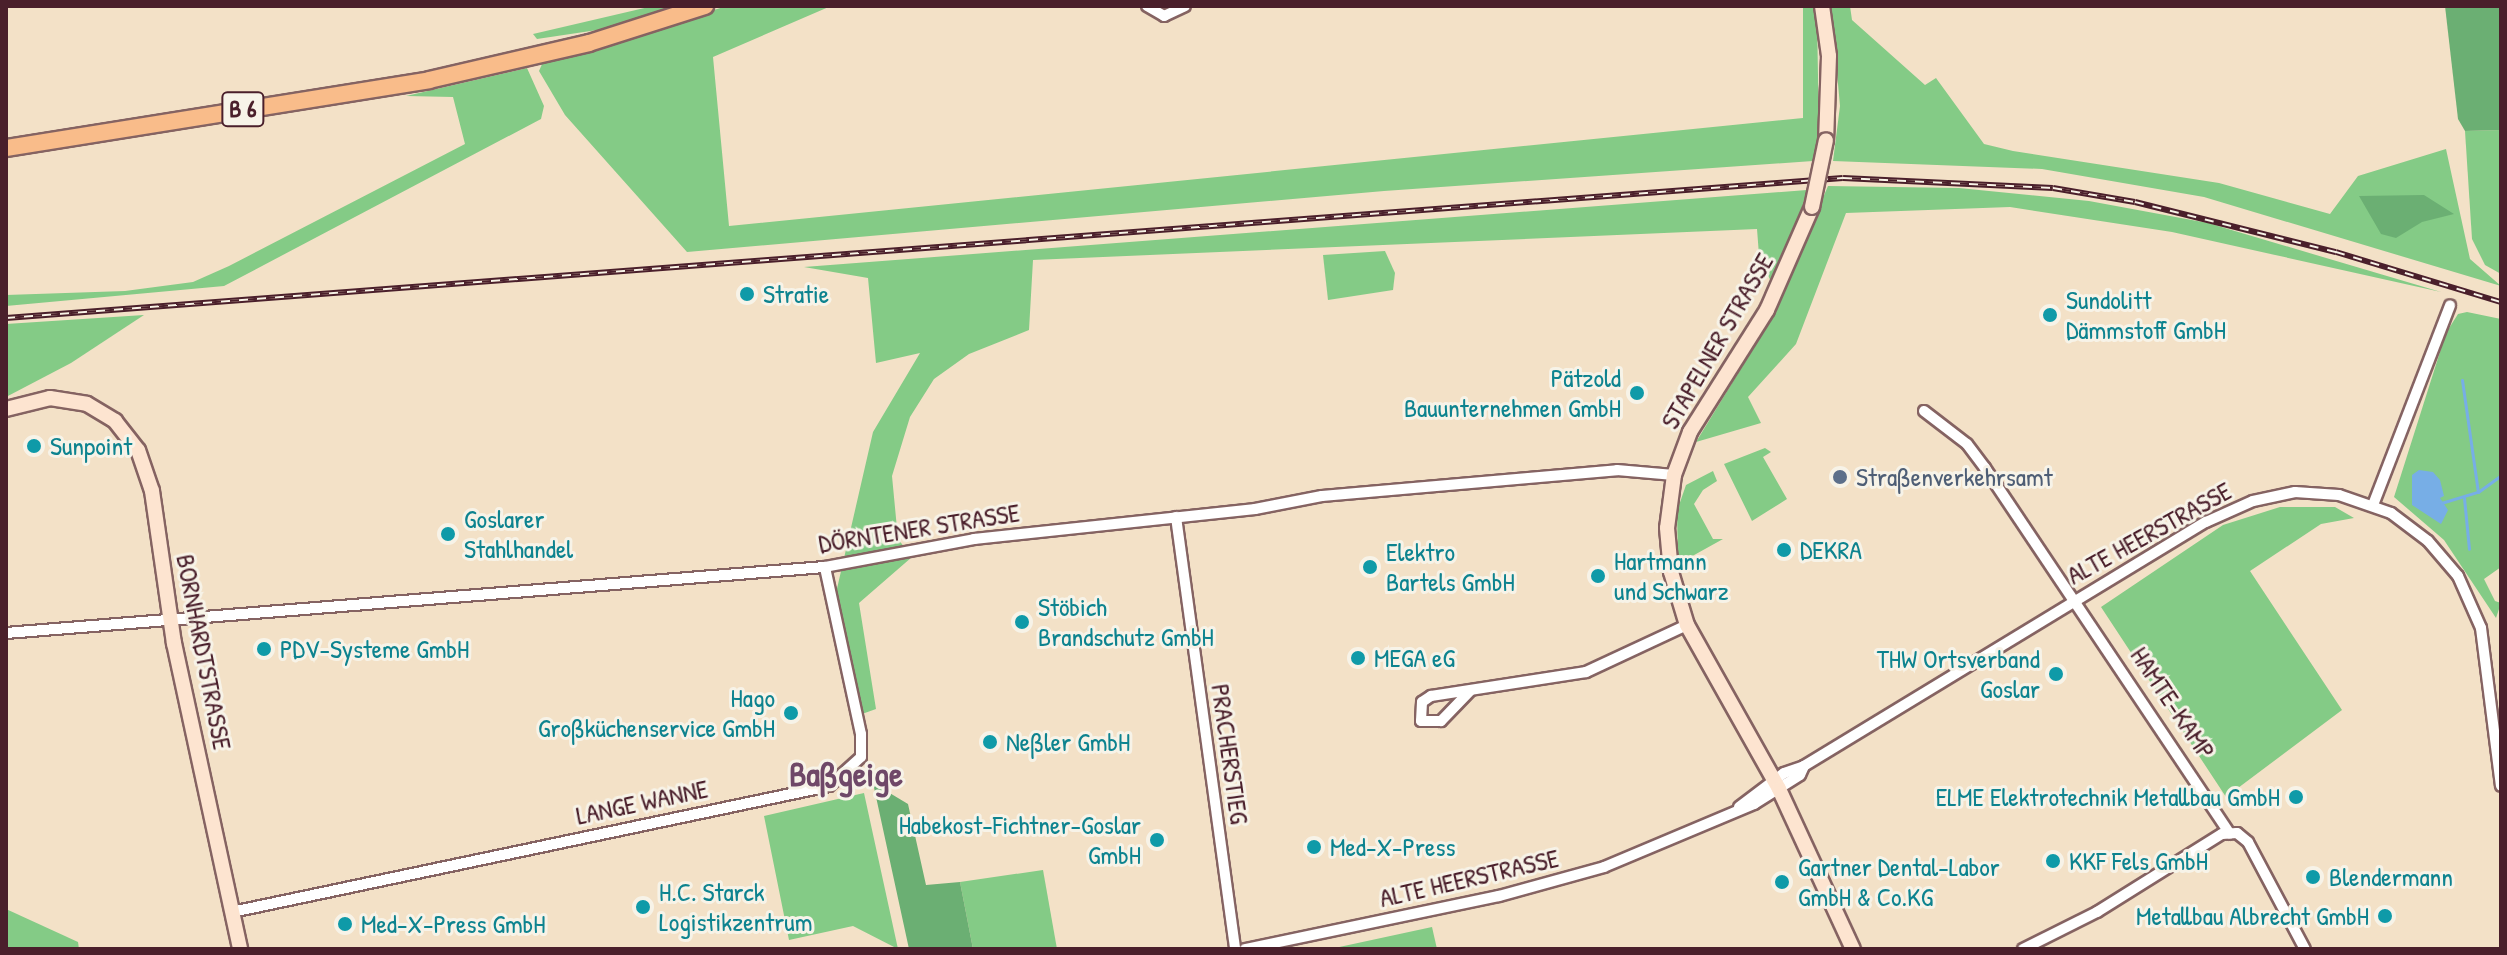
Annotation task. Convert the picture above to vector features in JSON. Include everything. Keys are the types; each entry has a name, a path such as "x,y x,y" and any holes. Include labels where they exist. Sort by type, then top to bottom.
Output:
{"main road":[{"name":"B 6","path":"6,148 429,80 589,43 705,6"}],"street":[{"path":"1147,6 1164,16 1185,6"},
{"name":"STAPELNER STRASSE","path":"1822,6 1829,56 1826,140 1812,207 1767,310 1690,432 1674,475 1668,552 1687,625 1776,784 1853,949"},
{"path":"2373,505 2450,305"},
{"name":"BORNHARDTSTRASSE","path":"6,409 39,398 70,400 115,421 138,450 152,491 170,618 240,949"},
{"name":"HAMTE-KAMP","path":"1924,411 1967,444 2234,833 2248,842 2305,949"},
{"name":"DÖRNTENER STRASSE","path":"6,633 825,567 974,539 1176,517 1322,496 1575,473 1674,475"},
{"name":"ALTE HEERSTRASSE","path":"1245,949 1552,883 1642,853 1739,807 2206,522 2253,501 2317,492 2373,505 2409,525 2445,558 2472,602 2487,657 2501,786"},
{"name":"PRACHERSTIEG","path":"1176,517 1235,949"},
{"name":"LANGE WANNE","path":"232,912 829,786 861,757 861,734 825,567"},
{"path":"1470,691 1441,721 1421,721 1422,702 1431,696 1586,672 1687,625"},
{"path":"2023,949 2097,912 2234,833"}],"green space":[{"path":"653,6 688,6 624,26 537,39 533,34"},
{"path":"727,6 831,6 713,57 729,226 1803,118 1803,6 1814,6 1817,18 1819,134 1813,161 1384,191 687,252 565,115 539,71 543,62"},
{"path":"1831,6 1850,6 1852,20 1925,85 1936,78 1984,144 2013,151 2219,183 2330,214 2358,176 2446,149 2470,259 2501,286 2204,197 2042,169 1833,161 1840,106"},
{"path":"2445,6 2501,6 2501,130 2465,131 2458,119"},
{"path":"527,68 544,106 541,119 224,286 6,306 6,295 125,291 193,282 229,266 465,144 453,97 406,96"},
{"path":"2501,130 2501,274 2485,265 2472,239 2465,131"},
{"path":"1828,186 1959,188 2089,201 2208,223 2441,292 2172,232 2010,207 1846,213 1796,344 1748,397 1761,423 1696,442 1770,321"},
{"path":"1807,190 1791,248 1772,284 1759,255 1757,229 1033,260 1029,330 969,354 934,379 910,417 892,476 898,539 912,557 859,603 876,709 862,714 836,593 873,432 920,353 876,363 868,278 804,267"},
{"path":"2424,195 2454,214 2422,222 2396,238 2381,234 2359,196"},
{"path":"1385,251 1395,273 1393,290 1328,300 1323,255"},
{"path":"2467,312 2501,319 2501,567 2484,579 2495,601 2501,603 2496,618 2444,540 2394,497 2446,333 2458,314"},
{"path":"144,315 71,363 6,397 6,324"},
{"path":"1765,448 1771,452 1763,457 1787,499 1752,521 1724,464"},
{"path":"1713,471 1717,481 1703,490 1694,504 1713,539 1723,539 1678,564 1677,511 1686,485"},
{"path":"2280,507 2335,507 2354,518 2321,524 2250,571 2342,710 2226,797 2101,607 2223,525"},
{"path":"873,783 908,804 926,885 960,882 973,949 909,949"},
{"path":"864,793 898,949 853,926 789,940 764,816"},
{"path":"1043,870 1057,949 973,949 960,882"},
{"path":"6,909 78,942 79,949 6,949"},
{"path":"1432,927 1437,949 1330,949"}],"water":[{"path":"2419,470 2433,472 2440,480 2444,496 2440,498 2448,510 2441,524 2412,505 2412,475"}],"waterway":[{"path":"2462,380 2478,492"},
{"path":"2441,503 2478,492 2501,475"},
{"path":"2464,498 2469,549"}],"railway":[{"path":"6,318 1843,178 2053,188 2135,202 2336,252 2501,302"}],"place":[{"name":"Stratie","path":"747,294"},
{"name":"Sundolitt Dämmstoff GmbH","path":"2050,315"},
{"name":"Pätzold Bauunternehmen GmbH","path":"1637,393"},
{"name":"Sunpoint","path":"34,446"},
{"name":"Straßenverkehrsamt","path":"1840,477"},
{"name":"Goslarer Stahlhandel","path":"448,534"},
{"name":"DEKRA","path":"1784,550"},
{"name":"Elektro Bartels GmbH","path":"1370,567"},
{"name":"Hartmann und Schwarz","path":"1598,576"},
{"name":"Stöbich Brandschutz GmbH","path":"1022,622"},
{"name":"PDV-Systeme GmbH","path":"264,649"},
{"name":"MEGA eG","path":"1358,658"},
{"name":"THW Ortsverband Goslar","path":"2056,674"},
{"name":"Hago Großküchenservice GmbH","path":"791,713"},
{"name":"Neßler GmbH","path":"990,742"},
{"name":"ELME Elektrotechnik Metallbau GmbH","path":"2296,797"},
{"name":"Habekost-Fichtner-Goslar GmbH","path":"1157,840"},
{"name":"Med-X-Press","path":"1314,847"},
{"name":"KKF Fels GmbH","path":"2053,861"},
{"name":"Blendermann","path":"2313,877"},
{"name":"Gartner Dental-Labor GmbH & Co.KG","path":"1782,882"},
{"name":"H.C. Starck Logistikzentrum","path":"643,907"},
{"name":"Metallbau Albrecht GmbH","path":"2385,916"},
{"name":"Med-X-Press GmbH","path":"345,924"}],"district":[{"name":"Baßgeige","path":"846,775"}]}
